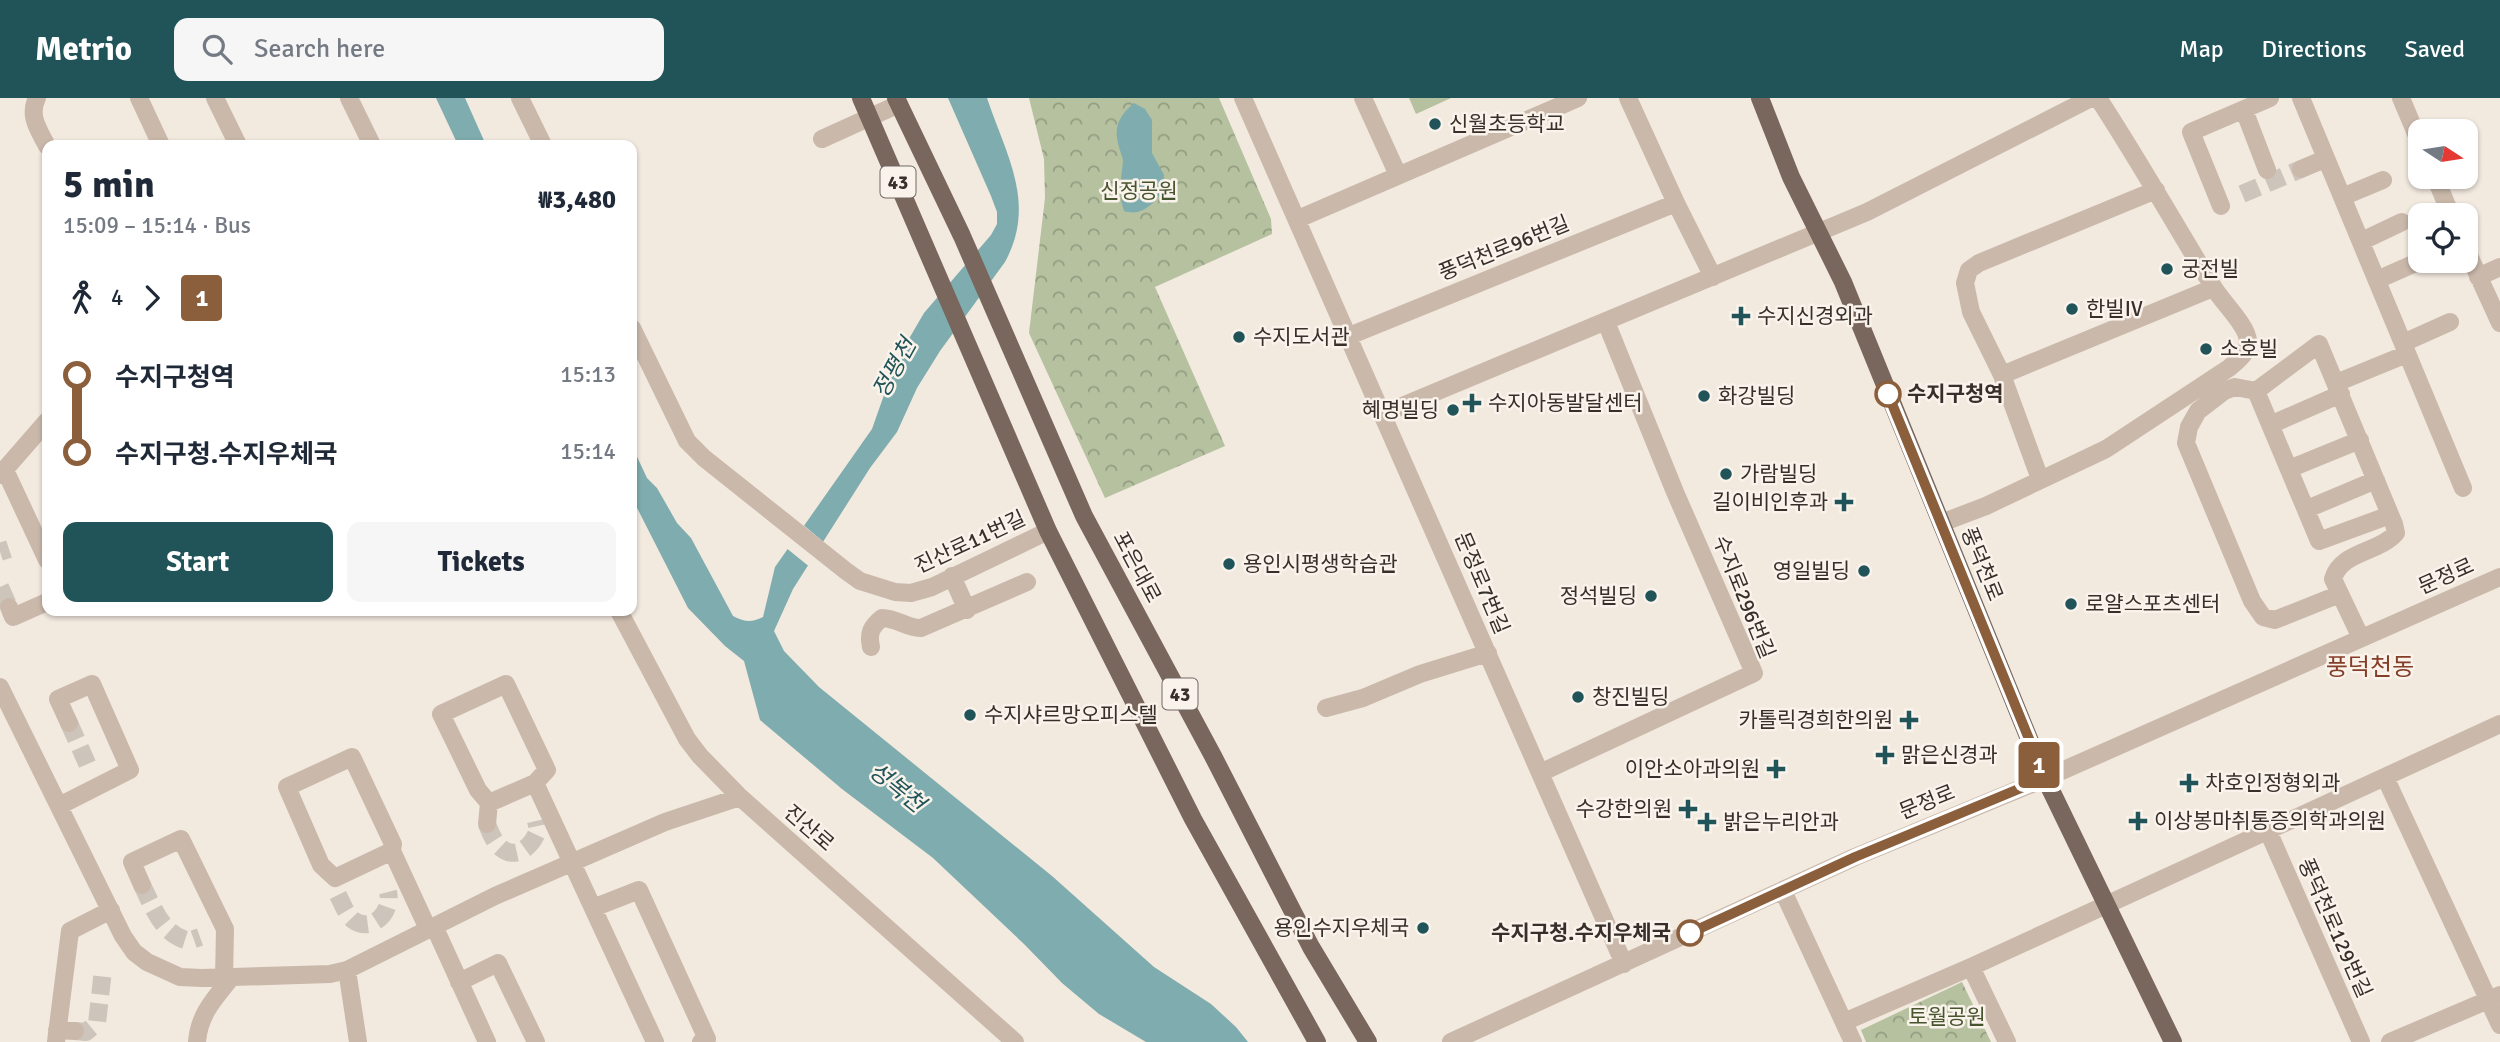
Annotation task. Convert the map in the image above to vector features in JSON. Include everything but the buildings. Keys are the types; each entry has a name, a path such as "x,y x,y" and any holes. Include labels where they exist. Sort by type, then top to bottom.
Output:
{"main road":[{"name":"43","path":"861,98 1048,531 1193,819 1317,1042"},
{"name":"풍덕천로","path":"1760,98 1791,177 1843,282 2045,778 2173,1042"},
{"name":"포은대로","path":"897,101 962,236 1084,516 1213,756 1311,947 1368,1042"}],"street":[{"path":"37,98 32,110 44,140"},
{"path":"139,98 159,140"},
{"path":"215,98 236,140"},
{"path":"349,98 370,140"},
{"path":"520,98 541,140"},
{"path":"1243,98 1298,219 1578,98"},
{"path":"1363,98 1398,175"},
{"path":"1628,98 1713,277"},
{"path":"1383,414 1867,212 2091,98"},
{"path":"1941,523 1986,506 2106,449 2244,356 2248,345 2246,333 2213,288 2098,98"},
{"path":"2221,206 2191,132 2270,98"},
{"path":"2301,98 2463,488"},
{"path":"2401,98 2410,119"},
{"path":"822,139 897,101"},
{"path":"2244,110 2267,170"},
{"path":"2301,169 2325,159"},
{"path":"2342,197 2383,180"},
{"path":"2040,479 2002,375 1971,312 1965,283 1969,270 1979,263 2156,190"},
{"name":"풍덕천로96번길","path":"1349,336 1676,203"},
{"name":"문정로7번길","path":"1298,219 1624,964"},
{"path":"2362,241 2402,222"},
{"path":"2378,280 2408,266"},
{"path":"2478,277 2500,267"},
{"path":"2476,273 2500,323"},
{"path":"2002,375 2213,288"},
{"name":"수지로296번길","path":"1540,773 1754,673 1675,492 1606,322"},
{"path":"2270,425 2449,323"},
{"name":"진산로11번길","path":"637,338 687,441 704,458 860,581 895,592 911,593 932,587 1048,531"},
{"path":"2340,594 2275,620 2263,617 2252,601 2186,443 2189,427 2198,411 2224,391 2235,387 2256,391 2319,344 2396,533 2389,540 2344,561 2336,570 2333,579 2361,638"},
{"path":"2256,391 2319,541 2390,515"},
{"path":"42,427 2,473 42,550"},
{"path":"2289,469 2360,440"},
{"path":"2307,509 2376,480"},
{"path":"952,576 967,610"},
{"name":"문정로","path":"1451,1042 1855,857 2045,778 2500,577"},
{"path":"870,647 872,626 882,618 893,618 913,629 921,628 1027,582"},
{"path":"9,607 13,617 42,604"},
{"name":"진산로","path":"622,616 687,739 699,756 740,797 1015,1042"},
{"path":"1326,708 1363,698 1420,674 1488,653"},
{"path":"59,806 130,771 92,684 58,699 69,723"},
{"path":"486,824 489,803 478,790 441,714 506,684 547,770 535,783 489,803"},
{"path":"0,687 134,952 147,962 180,976 228,978 330,974 346,970 495,896 665,822 740,797"},
{"path":"1844,1022 1971,967 2500,724"},
{"path":"392,851 337,886 321,864 287,788 352,757 393,844 392,851 487,1042"},
{"path":"2385,777 2494,998 2500,1025"},
{"path":"535,783 655,1042"},
{"name":"풍덕천로129번길","path":"2268,831 2361,1042"},
{"path":"142,885 132,862 181,839 225,929 228,978 204,1013 198,1027 197,1042"},
{"path":"593,908 639,890 707,1039 701,1042"},
{"path":"1783,891 1853,1042"},
{"path":"63,1034 70,931 111,910"},
{"path":"459,982 498,964 536,1042"},
{"path":"1971,967 2007,1042"},
{"path":"346,970 356,1041"},
{"path":"2390,1042 2494,998"}],"green space":[{"name":"신정공원","path":"1029,98 1219,98 1271,219 1272,234 1155,287 1225,446 1105,498 1029,333 1045,198 1044,159"},
{"path":"1409,98 1451,98 1416,114"},
{"name":"토월공원","path":"1962,982 1991,1042 1866,1042 1861,1030"}],"water":[{"path":"436,98 465,98 484,140 456,140"},
{"path":"948,98 987,98 1015,179 1018,220 1014,240 1005,262 940,351 917,388 897,432 870,468 793,589 774,631 784,651 819,687 1052,876 1154,967 1211,1004 1248,1042 1146,1042 1099,1014 1062,983 933,858 842,789 760,720 744,661 725,646 688,608 637,508 637,457 647,478 657,488 677,523 691,538 733,616 748,621 763,617 775,567 872,429 896,361 924,313 991,235 997,224 997,212"},
{"path":"1134,103 1145,109 1152,120 1152,153 1164,175 1164,190 1147,208 1130,212 1124,211 1121,199 1123,160 1117,140 1117,128 1121,117"}],"pier":[{"path":"801,523 826,544 811,568 785,547"}],"tunnel":[{"path":"2242,194 2301,169"},
{"path":"0,552 9,549"},
{"path":"0,587 9,607"},
{"path":"69,723 90,770"},
{"path":"487,824 499,846 513,853 524,849 532,841 538,830 536,821"},
{"path":"142,885 155,911 172,933 189,941 200,937"},
{"path":"338,895 351,918 360,924 367,924 374,922 384,913 389,899 388,892"},
{"path":"75,1031 86,1032 97,1023 103,970"}],"bus line":[{"name":"1","path":"1690,933 1855,857 2045,778 1888,394"}],"place":[{"name":"신월초등학교","path":"1435,124"},
{"name":"궁전빌","path":"2167,269"},
{"name":"한빌IV","path":"2072,309"},
{"name":"수지신경외과","path":"1741,316"},
{"name":"수지도서관","path":"1239,337"},
{"name":"소호빌","path":"2206,349"},
{"name":"수지구청역","path":"1888,394"},
{"name":"화강빌딩","path":"1704,396"},
{"name":"수지아동발달센터","path":"1472,403"},
{"name":"혜명빌딩","path":"1453,410"},
{"name":"가람빌딩","path":"1726,474"},
{"name":"길이비인후과","path":"1844,502"},
{"name":"용인시평생학습관","path":"1229,564"},
{"name":"영일빌딩","path":"1864,571"},
{"name":"정석빌딩","path":"1651,596"},
{"name":"로얄스포츠센터","path":"2071,604"},
{"name":"창진빌딩","path":"1578,697"},
{"name":"수지샤르망오피스텔","path":"970,715"},
{"name":"카톨릭경희한의원","path":"1909,720"},
{"name":"맑은신경과","path":"1885,755"},
{"name":"이안소아과의원","path":"1776,769"},
{"name":"차호인정형외과","path":"2189,783"},
{"name":"수강한의원","path":"1688,809"},
{"name":"이상봉마취통증의학과의원","path":"2138,821"},
{"name":"밝은누리안과","path":"1707,822"},
{"name":"용인수지우체국","path":"1423,928"},
{"name":"수지구청.수지우체국","path":"1690,933"}],"district":[{"name":"풍덕천동","path":"2370,667"}],"water label":[{"name":"정평천","path":"894,368"},
{"name":"성복천","path":"897,787"}]}
